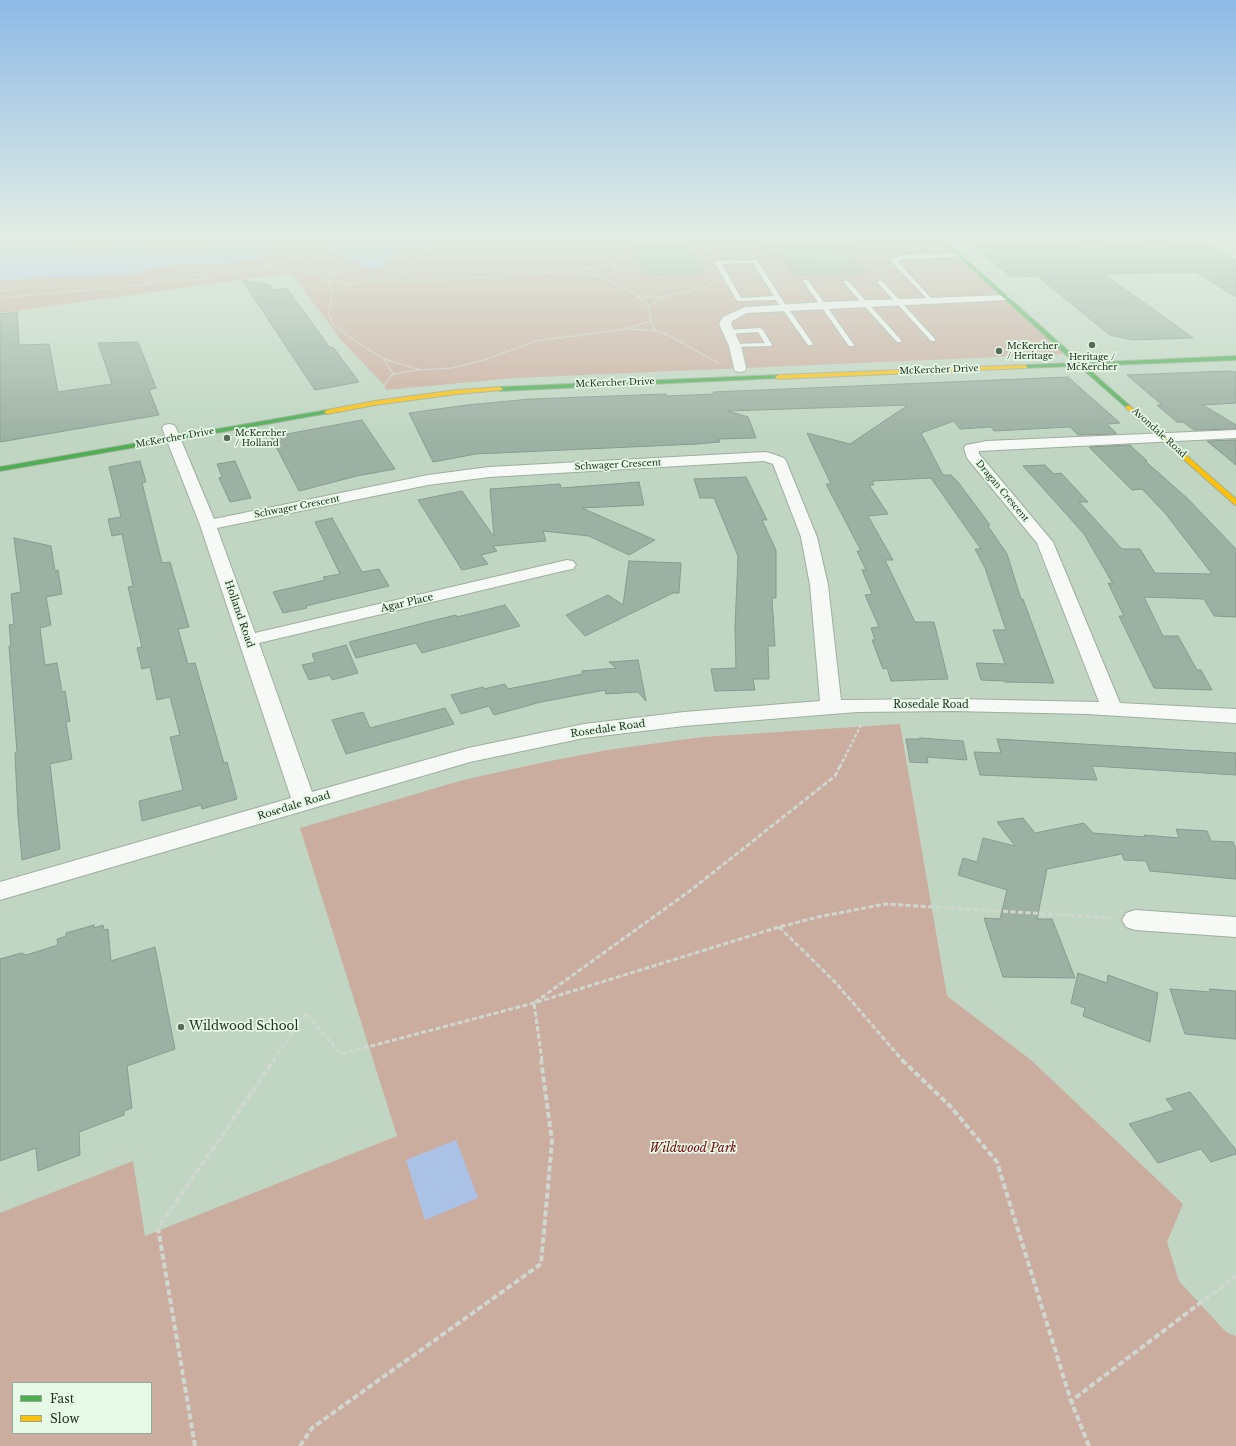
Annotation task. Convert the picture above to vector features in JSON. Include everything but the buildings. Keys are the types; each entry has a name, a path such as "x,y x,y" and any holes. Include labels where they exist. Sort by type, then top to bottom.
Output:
{"main road":[{"name":"Avondale Road","path":"1015,306 1236,503"},
{"path":"1053,354 1084,353"},
{"name":"McKercher Drive","path":"0,469 171,431 457,392 574,385 1236,358"},
{"path":"451,383 467,382"}],"street":[{"path":"740,368 735,346 725,324 727,319 735,314 745,310 763,306"},
{"name":"Holland Road","path":"171,431 208,525 304,802"},
{"path":"1164,438 1236,434"},
{"name":"Dragan Crescent","path":"1112,710 1045,542 972,455 971,448 987,445 1164,438"},
{"name":"Schwager Crescent","path":"208,525 428,480 489,472 765,456 778,460 809,537 819,585 831,706"},
{"name":"Agar Place","path":"248,640 567,565"},
{"name":"Rosedale Road","path":"0,891 468,755 584,731 684,719 831,706 954,705 1236,716"},
{"path":"1135,920 1236,927"}],"lane":[{"path":"783,306 810,344"},
{"path":"825,306 852,345"},
{"path":"868,306 899,341"},
{"path":"903,306 933,340"},
{"path":"728,332 760,330 769,345 735,346"}],"path":[{"path":"330,306 329,314 332,323 348,338 384,359 421,370"},
{"path":"649,306 651,321 656,331"},
{"path":"384,385 393,374 452,368 470,364 536,341 626,329 651,321"},
{"path":"626,329 656,331 668,334 718,363"},
{"path":"384,359 393,374"},
{"path":"534,1004 691,890 835,776 860,727 860,716 857,706"},
{"path":"194,1446 158,1228 306,1013 341,1054 534,1004 779,927 818,917 885,904 1135,920"},
{"path":"779,927 836,983 868,1022 912,1071 951,1107 997,1162 1070,1401 1088,1446"},
{"path":"300,1446 312,1428 541,1264 552,1142 534,1004"},
{"path":"1070,1401 1236,1276"}],"green space":[{"path":"0,306 47,306 0,313"},
{"path":"316,306 1016,306 1068,354 514,378 386,390 384,385 342,341"},
{"name":"Wildwood Park","path":"900,724 947,996 1031,1060 1183,1204 1167,1242 1179,1281 1226,1332 1236,1336 1236,1446 0,1446 0,1213 133,1161 145,1236 397,1136 300,828 463,780 607,750 702,737"}],"water":[{"path":"456,1140 478,1198 425,1220 406,1160"}],"traffic: fast":[{"path":"1015,306 1128,407"},
{"path":"1025,367 1236,358"},
{"path":"500,389 778,377"},
{"path":"0,469 327,412"}],"traffic: slow":[{"path":"778,377 1025,367"},
{"path":"327,412 375,403 457,392 500,389"},
{"path":"1128,407 1236,503"}],"place":[{"name":"Heritage / McKercher","path":"1092,345"},
{"name":"McKercher / Heritage","path":"999,351"},
{"name":"McKercher / Holland","path":"227,438"},
{"name":"Wildwood School","path":"181,1027"}]}
